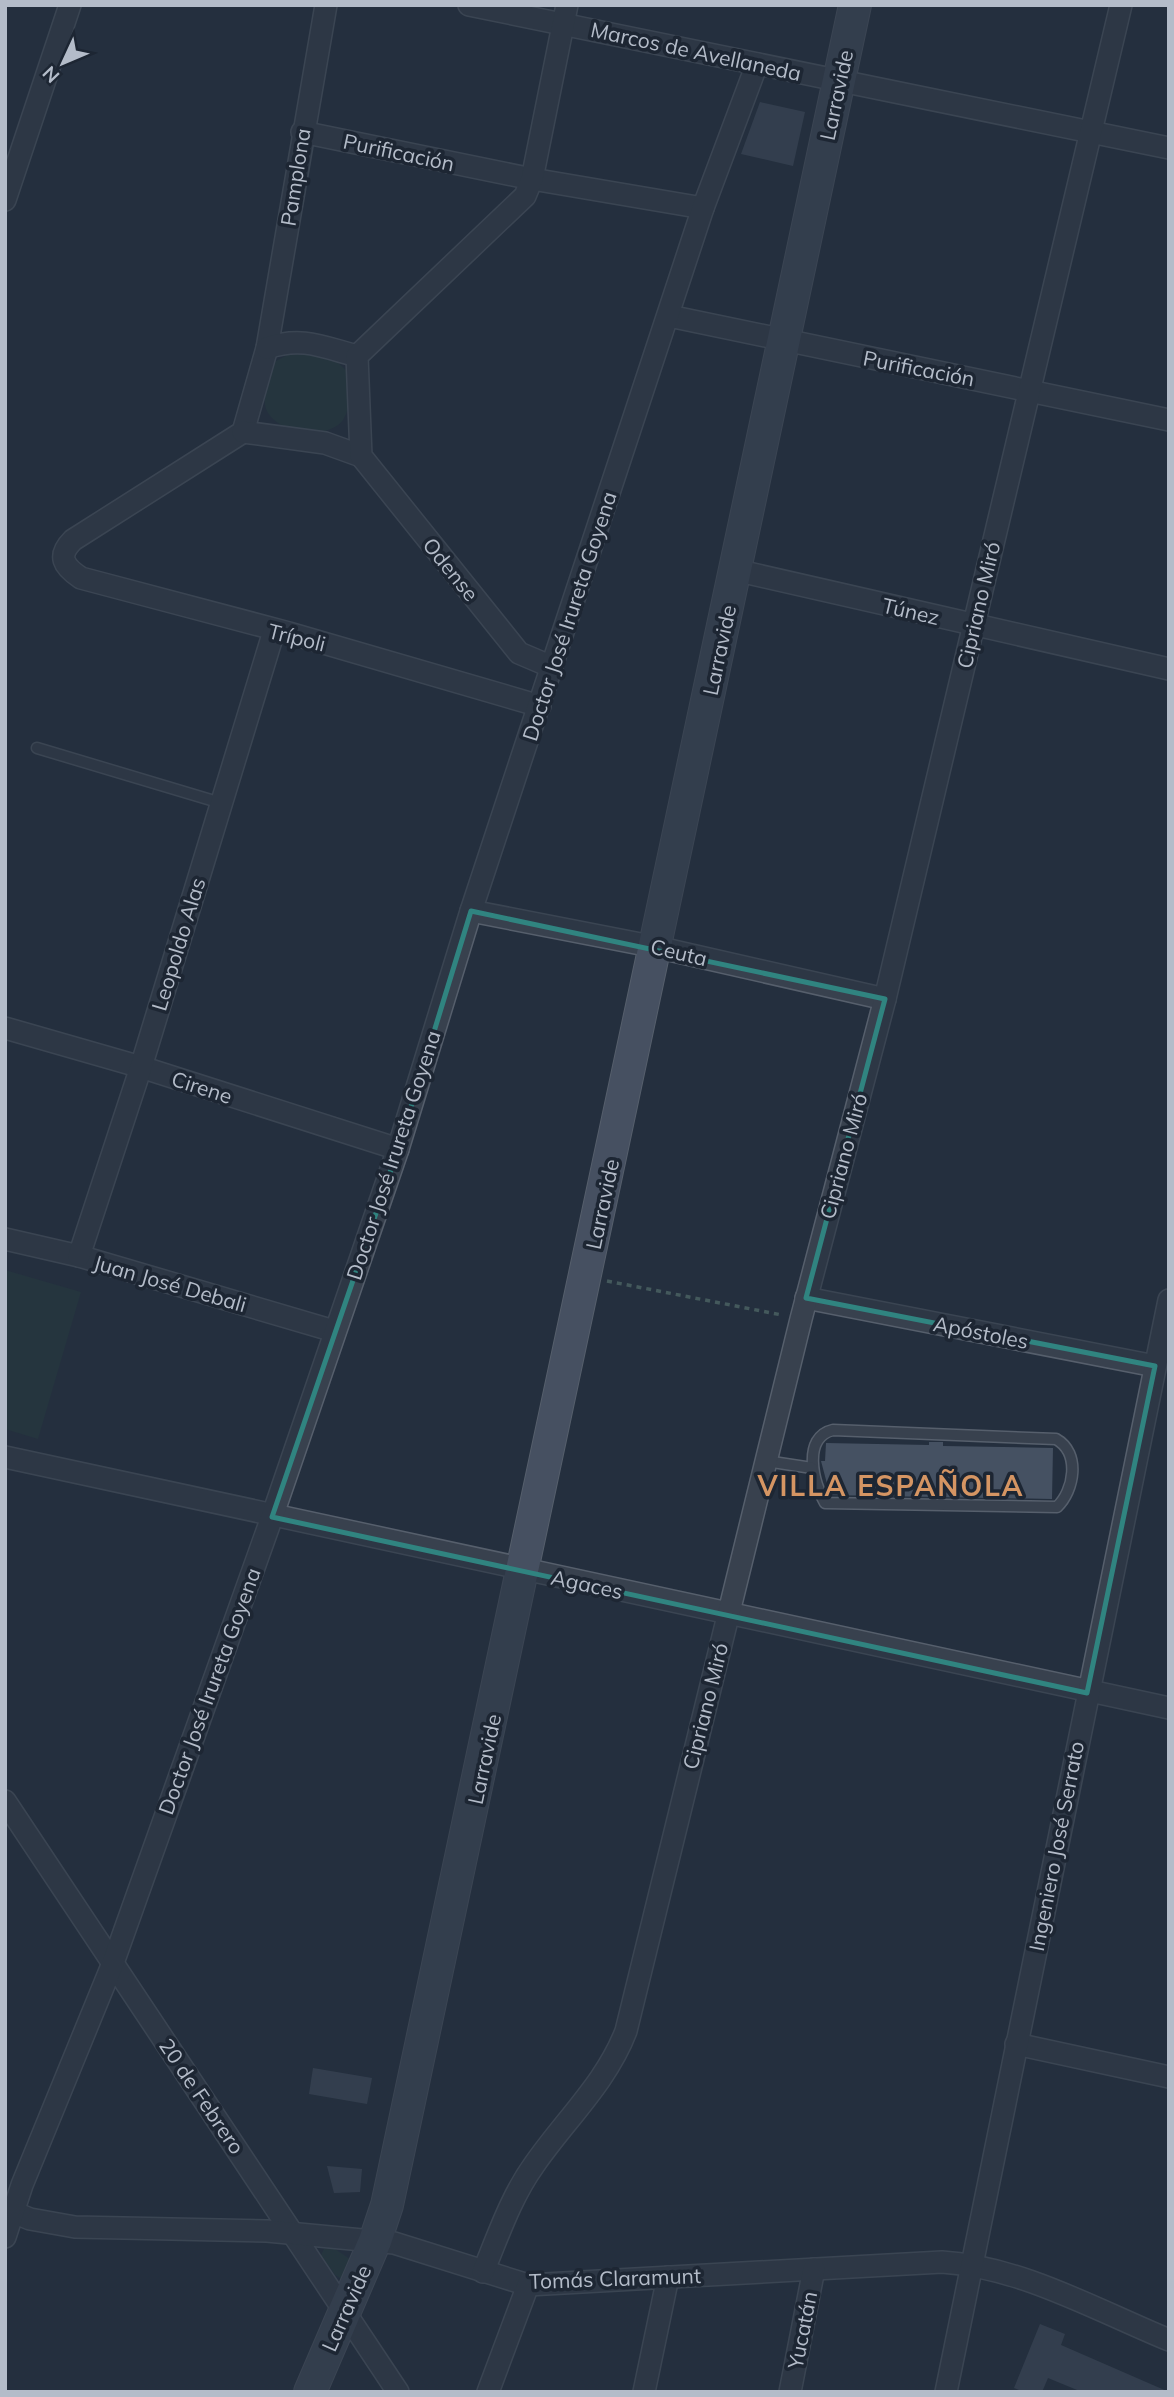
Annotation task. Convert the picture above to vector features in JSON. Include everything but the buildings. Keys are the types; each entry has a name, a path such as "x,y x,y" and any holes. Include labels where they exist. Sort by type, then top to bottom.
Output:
{"street":[{"path":"5,200 12,168 70,5"},
{"name":"Pamplona","path":"243,432 267,348 302,132 326,5"},
{"name":"Marcos de Avellaneda","path":"469,5 566,15 757,64 1169,148"},
{"name":"Larravide","path":"310,2392 375,2241 387,2205 525,1570 855,5"},
{"name":"Cipriano Miró","path":"483,2272 509,2209 533,2166 594,2088 626,2031 801,1319 885,999 1121,5"},
{"path":"243,432 344,448 361,456 357,356 524,196 532,179 566,15"},
{"name":"Doctor José Irureta Goyena","path":"5,2237 13,2212 14,2183 113,1963 272,1517 398,1149 471,911 703,208 757,64"},
{"name":"Purificación","path":"302,132 532,179 703,208"},
{"name":"Purificación","path":"668,316 1169,420"},
{"path":"267,348 294,341 357,356"},
{"name":"Trípoli","path":"243,432 73,540 63,550 62,558 67,569 80,578 540,706"},
{"name":"Odense","path":"361,456 519,653 552,667"},
{"name":"Túnez","path":"736,570 1169,669"},
{"name":"Leopoldo Alas","path":"79,1256 141,1067 274,631"},
{"name":"Ceuta","path":"471,911 656,947 885,999"},
{"name":"Cirene","path":"5,1028 141,1067 398,1149"},
{"name":"Juan José Debali","path":"5,1239 79,1256 334,1331"},
{"name":"Apóstoles","path":"807,1298 1154,1366"},
{"name":"Ingeniero José Serrato","path":"946,2392 1169,1300"},
{"name":"Agaces","path":"5,1457 1087,1693 1169,1708"},
{"name":"20 de Febrero","path":"5,1801 295,2233 398,2392"},
{"path":"1016,2044 1169,2077"},
{"name":"Tomás Claramunt","path":"13,2212 30,2219 75,2227 295,2233 394,2243 528,2285 942,2262 973,2264 1013,2275 1169,2340"},
{"name":"Yucatán","path":"790,2392 814,2269"},
{"path":"644,2392 667,2277"},
{"path":"488,2392 528,2285"}],"lane":[{"path":"37,748 221,803"},
{"path":"833,1430 1056,1439 1069,1451 1072,1461 1068,1494 1057,1507 825,1503 812,1468 817,1439 823,1433 833,1430"},
{"path":"766,1461 812,1468"}],"path":[{"path":"587,1277 801,1319"}],"highlighted area":[{"path":"471,911 885,999 806,1298 1155,1366 1087,1693 272,1517 398,1149"}],"green space":[{"path":"293,352 334,359 348,372 348,409 343,420 335,427 325,431 300,431 288,428 269,415 265,395 274,362"},
{"path":"5,1270 81,1292 38,1439 5,1429"},
{"path":"332,2247 350,2259 353,2268 343,2280 335,2275 321,2255 324,2249"}],"district":[{"name":"VILLA ESPAÑOLA","path":"891,1485"}]}
